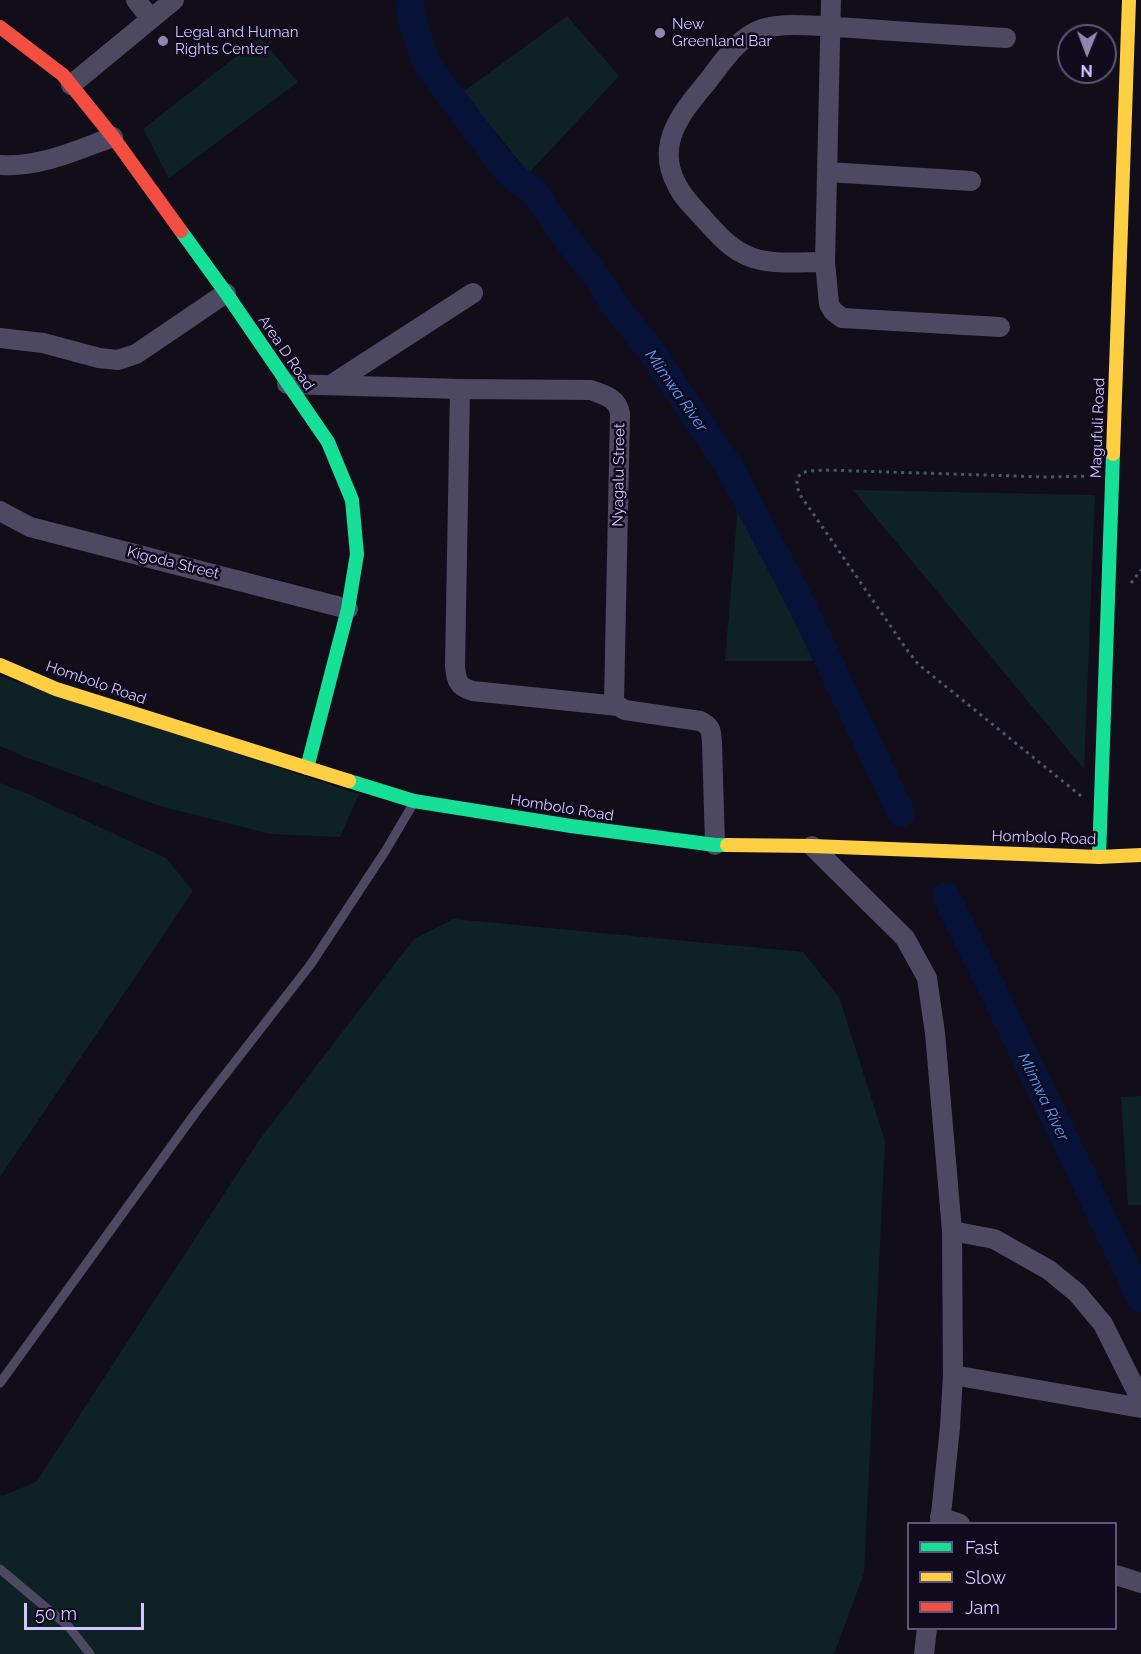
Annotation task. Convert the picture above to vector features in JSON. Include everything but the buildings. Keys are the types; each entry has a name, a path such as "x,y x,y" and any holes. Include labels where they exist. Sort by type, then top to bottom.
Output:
{"street":[{"path":"136,0 151,19"},
{"path":"71,85 174,0"},
{"path":"831,0 825,262 829,304 833,312 842,318 1000,327"},
{"name":"Magufuli Road","path":"1099,857 1129,0"},
{"path":"825,262 774,262 754,258 736,250 719,236 675,183 670,166 669,144 673,128 684,110 734,48 747,37 762,29 779,26 1006,38"},
{"name":"Area D Road","path":"0,27 7,30 63,75 113,137 226,293 328,442 352,501 357,554 348,609 307,768"},
{"path":"0,165 22,166 57,157 113,137"},
{"path":"828,171 970,181"},
{"path":"0,338 43,343 99,358 118,360 136,354 226,293"},
{"path":"331,385 473,293"},
{"name":"Nyagalu Street","path":"287,384 460,390 591,390 615,402 620,414 613,692 614,701 618,706"},
{"path":"460,390 456,679 465,689 473,691 618,706 625,710 700,721 708,725 712,743 715,845"},
{"name":"Kigoda Street","path":"0,511 30,527 348,609"},
{"name":"Hombolo Road","path":"0,665 56,689 414,801 570,826 715,845 812,846 1099,857 1141,855"},
{"path":"812,846 904,938 927,978 935,1033 952,1231 953,1375 940,1520"},
{"path":"952,1231 994,1239 1049,1270 1077,1293 1103,1324 1141,1400"},
{"path":"953,1375 1141,1408"},
{"path":"1117,1575 1141,1583"},
{"path":"924,1654 927,1630"}],"lane":[{"path":"0,1383 196,1112 311,964 386,849 414,801"},
{"path":"0,1569 69,1627 90,1654"}],"path":[{"path":"1100,816 1077,792 918,664 823,530 797,487 801,473 825,470 1046,477 1112,476"}],"green space":[{"path":"567,16 619,76 529,173 463,92"},
{"path":"260,38 298,82 169,178 143,129"},
{"path":"853,490 1095,495 1084,769"},
{"path":"738,505 815,661 725,661"},
{"path":"0,676 359,794 340,837 271,834 160,806 0,746"},
{"path":"0,783 166,858 193,891 0,1177"},
{"path":"453,919 803,952 839,997 885,1141 864,1573 834,1654 0,1654 0,1495 36,1482 260,1139 414,939"},
{"path":"1141,1096 1141,1205 1128,1205 1121,1097"}],"waterway":[{"name":"Mlimwa River","path":"409,0 412,19 426,63 508,173 534,191 599,280 612,302 648,347 729,466 801,603 901,813"},
{"name":"Mlimwa River","path":"946,896 1141,1298"}],"traffic: fast":[{"path":"181,231 328,442 352,500 357,554 348,609 307,768"},
{"path":"1099,857 1113,454"},
{"path":"349,781 414,801 571,826 727,845"}],"traffic: slow":[{"path":"1113,454 1129,0"},
{"path":"0,665 56,689 349,781"},
{"path":"727,845 1099,857 1141,855"}],"traffic: jam":[{"path":"0,27 63,75 113,137 181,231"}],"place":[{"name":"New Greenland Bar","path":"660,33"},
{"name":"Legal and Human Rights Center","path":"163,41"}]}
